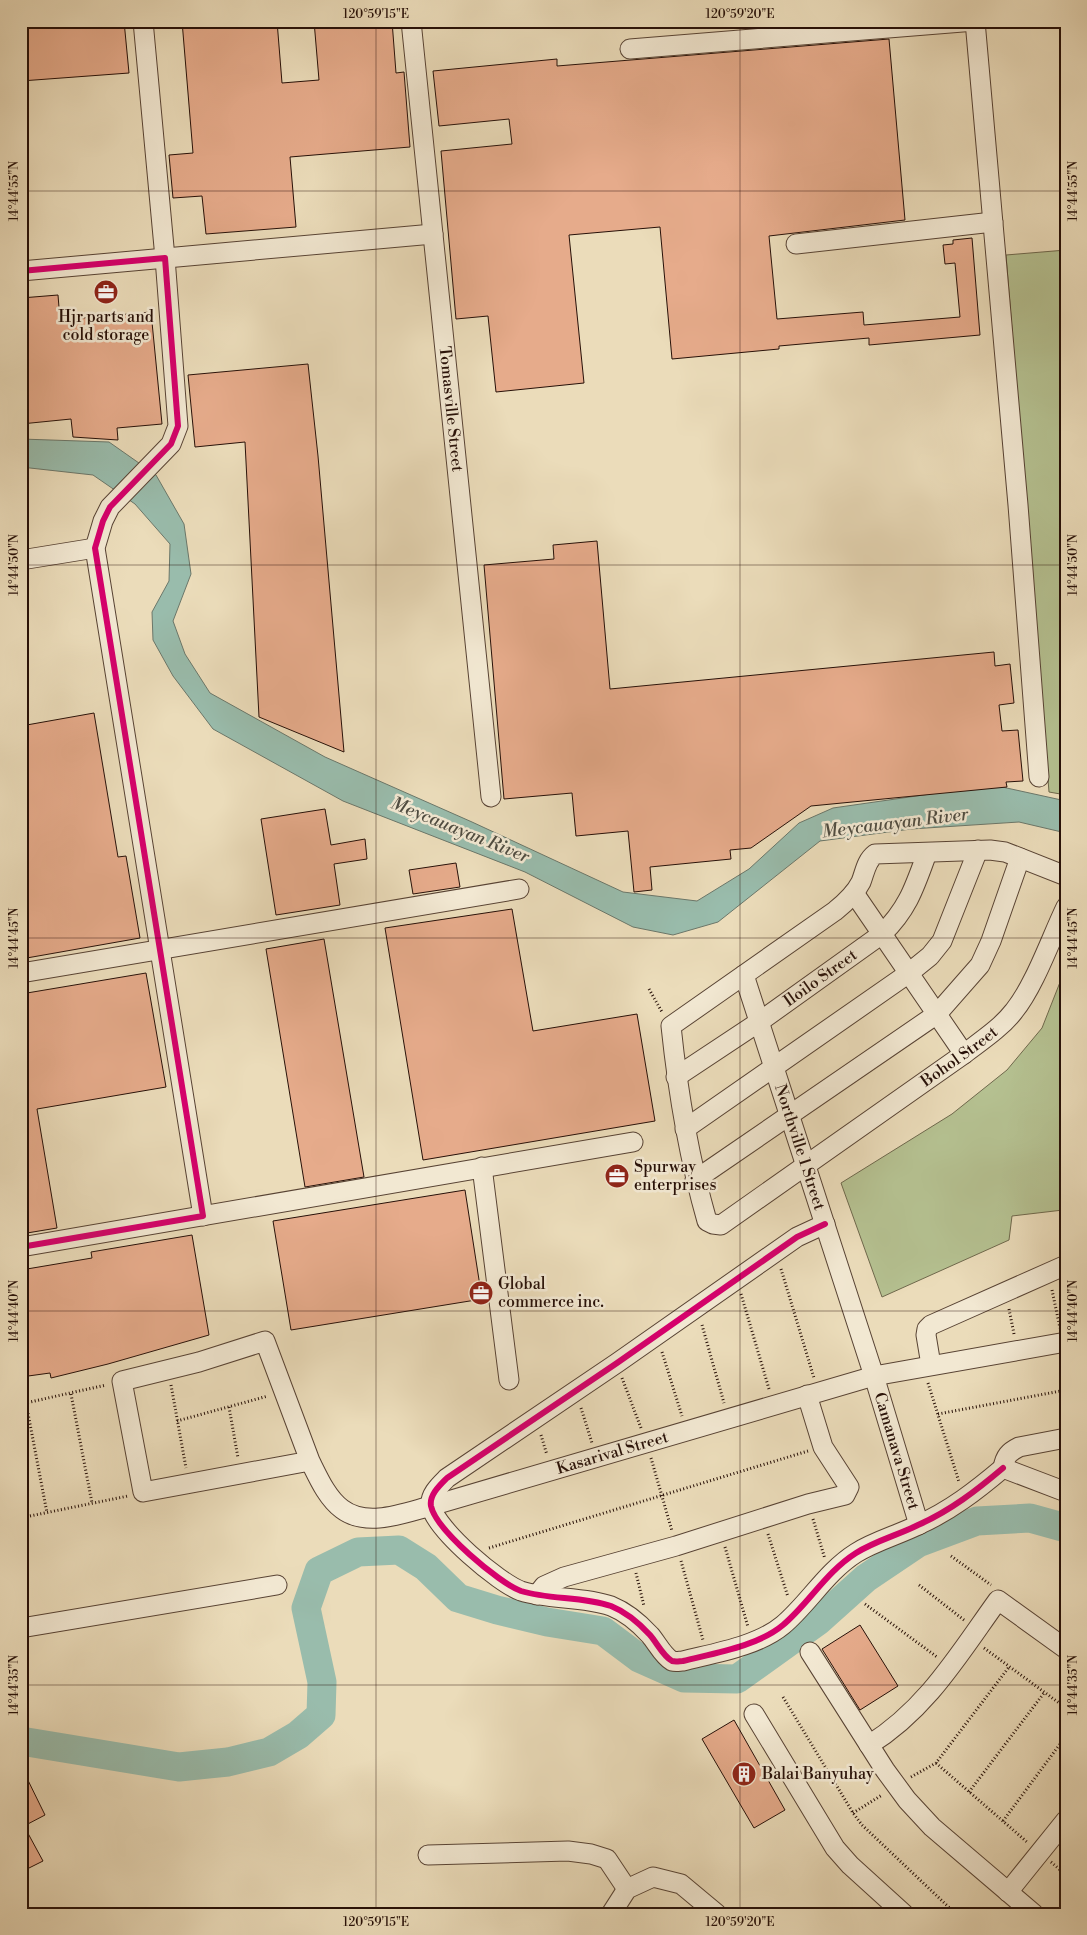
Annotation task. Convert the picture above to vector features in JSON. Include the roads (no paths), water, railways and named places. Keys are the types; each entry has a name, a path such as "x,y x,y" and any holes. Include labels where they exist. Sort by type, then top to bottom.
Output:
{"street":[{"path":"143,21 165,258 178,426 172,444 110,507 103,521 95,548 203,1216"},
{"name":"Tomasville Street","path":"411,21 491,797"},
{"path":"630,49 975,21 1018,504 1039,777"},
{"path":"796,244 993,222"},
{"path":"21,270 433,234"},
{"path":"21,560 95,548"},
{"path":"685,1129 909,973 930,956 942,941 978,850"},
{"path":"1020,858 991,941 980,965 937,1014 695,1180 676,1077 671,1026 829,916 854,893 869,860 875,854 978,850 1005,852 1066,876"},
{"name":"Iloilo Street","path":"676,1077 759,1022 882,934 906,906 927,853"},
{"path":"21,973 519,889"},
{"path":"854,893 964,1054"},
{"name":"Bohol Street","path":"695,1180 707,1222 721,1225 964,1054 1002,1024 1015,1011 1028,989 1066,907"},
{"name":"Northville 1 Street","path":"744,975 874,1376"},
{"path":"21,1247 633,1142"},
{"path":"482,1167 509,1380"},
{"path":"825,1224 797,1237 617,1363 447,1478 432,1496 431,1506 446,1530 500,1580 519,1590 537,1595 610,1606 625,1614 639,1625 651,1636 667,1657 674,1662 683,1661 752,1642 774,1632 794,1615 845,1560 858,1552 919,1525 964,1499 1003,1468 1007,1454 1012,1450 1066,1438"},
{"path":"927,1365 926,1335 927,1329 931,1326 1066,1265"},
{"name":"Kasarival Street","path":"310,1461 143,1492 122,1381 168,1370 265,1340 310,1461 331,1498 342,1509 355,1516 378,1518 431,1506 874,1376 1064,1342"},
{"name":"Camanava Street","path":"874,1376 919,1525"},
{"path":"537,1595 544,1586 552,1581 676,1546 845,1494 849,1487 823,1447 812,1394"},
{"path":"1003,1468 1066,1492"},
{"path":"21,1628 277,1585"},
{"path":"869,1745 893,1729 914,1711 950,1667 998,1600 1066,1649"},
{"path":"810,1652 896,1786 917,1812 1034,1914"},
{"path":"754,1714 835,1848 850,1865 904,1914"},
{"path":"1008,1892 1066,1820"},
{"path":"428,1855 568,1851 591,1854 607,1859 627,1889"},
{"path":"611,1914 627,1889 653,1877 680,1884 717,1914"}],"water":[{"name":"Meycauayan River","path":"21,439 109,442 156,475 184,524 191,574 173,621 185,654 210,693 325,757 623,892 697,901 749,869 799,823 833,808 993,785 1066,801 1066,833 1019,822 911,829 820,841 718,922 673,935 633,927 525,872 343,801 213,729 173,676 153,640 152,612 169,581 170,544 135,504 93,475 21,467"}],"waterway":[{"path":"21,1741 179,1767 228,1762 269,1752 298,1735 321,1715 322,1682 306,1608 319,1571 358,1552 399,1550 426,1567 458,1598 547,1622 603,1631 639,1658 684,1678 737,1679 818,1621 866,1578 918,1543 977,1521 1030,1518 1066,1528"}],"place":[{"name":"Hjr parts and cold storage","path":"106,292"},
{"name":"Spurway enterprises","path":"617,1176"},
{"name":"Global commerce inc.","path":"481,1293"},
{"name":"Balai Banyuhay","path":"744,1774"}]}
